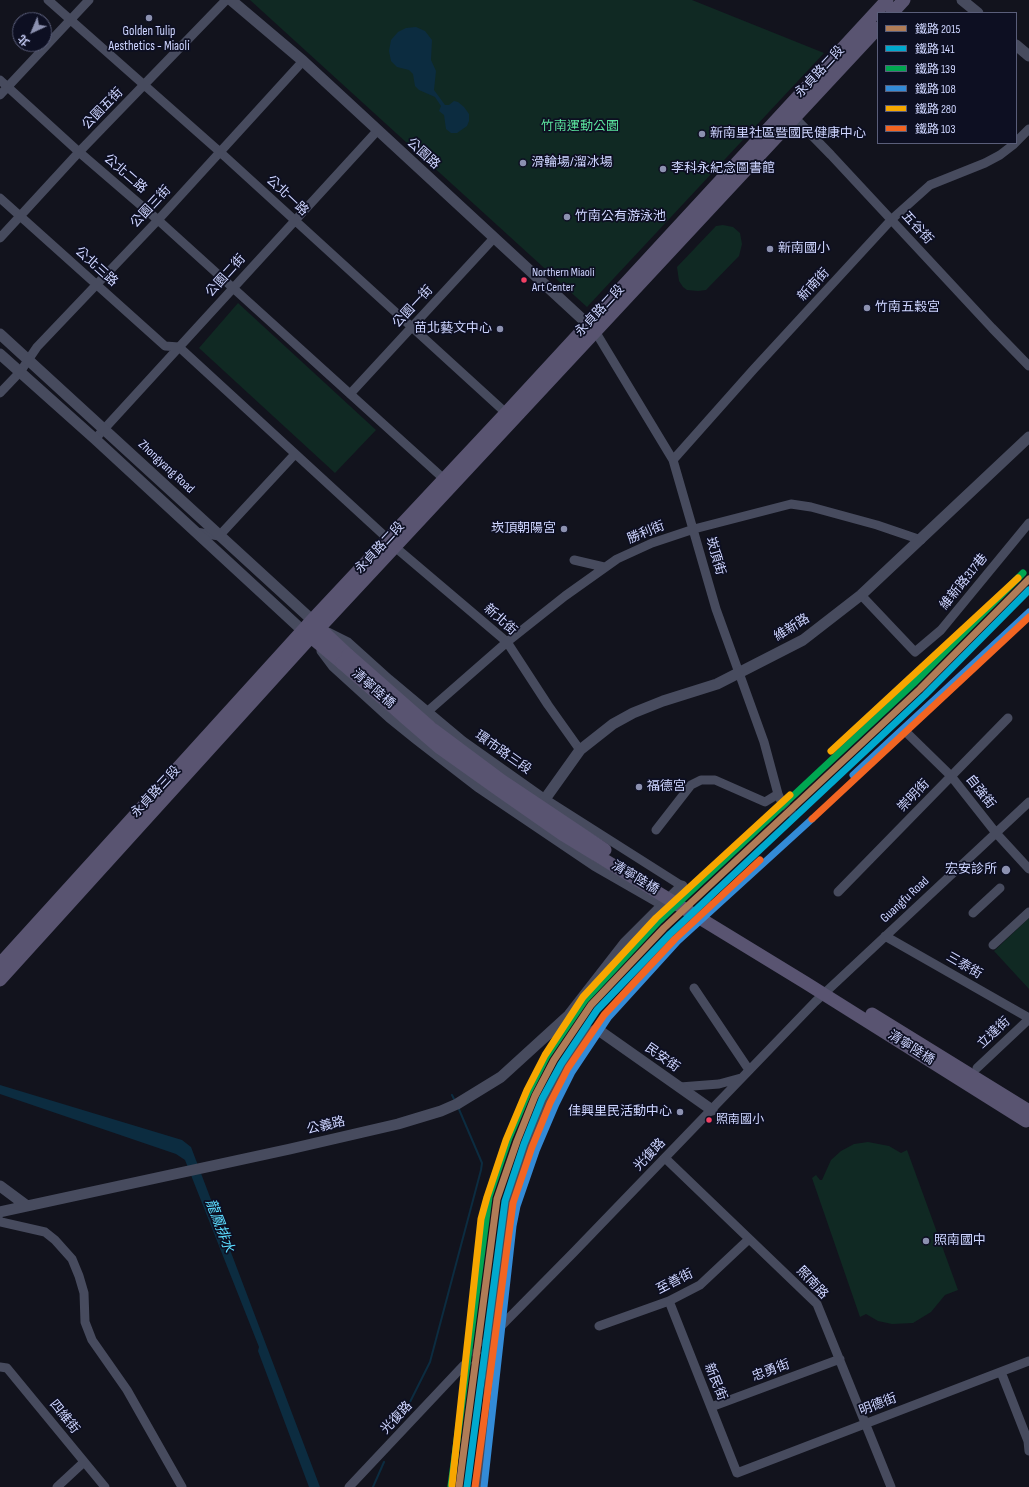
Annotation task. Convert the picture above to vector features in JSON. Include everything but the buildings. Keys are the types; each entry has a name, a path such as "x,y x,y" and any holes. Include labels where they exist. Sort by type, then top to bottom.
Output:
{"main road":[{"name":"永貞路二段","path":"878,12 887,0"},
{"path":"893,12 904,0"},
{"name":"永貞路二段","path":"311,629 843,56 877,13"},
{"name":"永貞路二段","path":"843,56 877,29"},
{"name":"永貞路二段","path":"392,543 444,479 477,451 506,413 592,327"},
{"name":"清寧陸橋","path":"311,629 345,659 431,728 502,781 606,850 1028,1118"},
{"name":"永貞路三段","path":"0,964 311,629"},
{"name":"永貞路三段","path":"0,980 311,629"}],"street":[{"name":"公北一路","path":"48,0 220,152 411,328 506,413"},
{"path":"0,95 89,0"},
{"name":"公園五街","path":"0,238 79,152 226,0"},
{"name":"公園路","path":"230,0 303,62 592,327"},
{"path":"962,0 977,12"},
{"path":"1017,46 1029,56"},
{"name":"公園三街","path":"0,393 30,360 37,347 158,220 303,62"},
{"name":"公北二路","path":"0,80 79,152 158,220 444,479"},
{"name":"五谷街","path":"790,113 892,219 1029,366"},
{"name":"新南街","path":"1017,141 1029,129"},
{"name":"公園二街","path":"95,439 377,131"},
{"name":"新南街","path":"673,460 753,370 892,219 930,184 985,163 1000,155 1014,144"},
{"name":"公北三路","path":"0,198 166,346 179,347"},
{"name":"公園一街","path":"350,394 494,238"},
{"name":"崁頂街","path":"592,327 673,460 716,609 764,742 779,798 765,802 715,780 701,780 691,785 656,830"},
{"name":"Zhongyang Road","path":"0,334 30,360 219,536 311,629"},
{"name":"新北街","path":"179,347 392,543 507,642 548,705 580,750"},
{"path":"0,354 196,532 311,629 333,667 389,718 415,739 477,787 594,866 662,905 682,886"},
{"name":"維新路","path":"545,799 580,750 613,724 633,713 663,701 717,684 803,640 861,595 1029,437"},
{"path":"196,532 219,536 295,454"},
{"name":"勝利街","path":"427,712 507,642 565,596 617,559 652,543 694,529 791,504 812,507 877,525 921,540"},
{"name":"維新路317巷","path":"861,595 915,652 941,630 1029,523"},
{"path":"574,560 604,567"},
{"name":"環市路三段","path":"311,629 348,642 427,712 463,741 545,799 682,886"},
{"name":"崇明街","path":"838,892 1008,718"},
{"name":"自強街","path":"907,733 951,776 996,833 1029,869"},
{"path":"502,804 518,780"},
{"name":"Guangfu Road","path":"749,1070 815,1002 1029,802"},
{"path":"973,913 1000,888"},
{"path":"481,1487 493,1347 499,1324 506,1224 532,1136 554,1085 579,1044 588,1034 597,1029 623,995 689,922 708,904"},
{"name":"公義路","path":"27,1206 398,1124 449,1107 462,1101 501,1077 557,1027 576,1007 621,948 662,905"},
{"path":"993,945 1029,912"},
{"name":"三泰街","path":"885,936 1029,1018"},
{"path":"694,988 749,1070"},
{"name":"立達街","path":"977,1068 1029,1018"},
{"name":"民安街","path":"597,1029 712,1110"},
{"name":"光復路","path":"499,1324 665,1158 749,1070"},
{"path":"680,1087 719,1084 742,1078"},
{"name":"照南路","path":"665,1158 817,1304 891,1487"},
{"path":"0,1186 27,1206"},
{"path":"0,1212 27,1206"},
{"path":"0,1221 45,1232 55,1240 72,1259 84,1293 85,1322 90,1336 127,1390 182,1487"},
{"name":"至善街","path":"599,1326 669,1301 700,1285 749,1239"},
{"name":"新民街","path":"669,1301 737,1473"},
{"name":"忠勇街","path":"711,1407 840,1359"},
{"name":"明德街","path":"737,1473 1029,1361"},
{"name":"光復路","path":"349,1487 463,1366"},
{"name":"四維街","path":"0,1367 7,1368 105,1487"},
{"path":"1001,1372 1028,1441 1029,1451"},
{"path":"57,1487 84,1462"}],"green space":[{"name":"竹南運動公園","path":"250,0 692,0 824,53 587,307"},
{"path":"723,225 733,227 740,233 742,244 739,256 706,290 687,290 679,281 677,267 716,226"},
{"path":"238,303 376,430 335,473 199,348"},
{"path":"1029,918 1029,989 994,951"},
{"path":"868,1142 889,1146 901,1153 907,1150 958,1290 945,1295 931,1312 913,1323 892,1324 878,1321 866,1314 860,1317 812,1178 816,1175 820,1180 822,1180 831,1160 841,1151 854,1144"}],"water":[{"path":"416,27 425,31 432,40 431,60 436,71 434,90 445,105 449,105 454,101 458,102 469,114 467,126 457,133 451,133 446,129 444,115 439,111 441,106 435,97 419,90 415,86 413,74 409,70 397,67 391,61 389,51 391,40 398,32 406,28"},
{"name":"龍鳳排水","path":"0,1085 182,1140 191,1147 320,1487 309,1487 258,1351 259,1347 185,1160 176,1154 0,1094"}],"waterway":[{"path":"452,1095 455,1101"},
{"path":"401,1420 430,1362 481,1170 482,1163 458,1107"},
{"path":"373,1487 384,1462"}],"tunnel":[{"path":"781,801 796,817"},
{"path":"463,1366 497,1331"}],"rail line":[{"name":"139","path":"451,1486 489,1197 509,1138 528,1093 547,1056 585,1000 658,922 914,683 1023,573"},
{"name":"280","path":"831,751 1018,578"},
{"name":"2015","path":"459,1487 497,1199 517,1141 535,1096 554,1060 591,1005 664,928 920,689 1029,579"},
{"name":"141","path":"467,1487 505,1201 524,1144 542,1099 561,1064 597,1010 670,934 925,695 1029,590"},
{"name":"108","path":"853,775 1029,612"},
{"name":"103","path":"812,819 1029,617"},
{"name":"280","path":"452,1485 481,1219 506,1140 527,1090 545,1055 583,997 656,918 790,795"},
{"name":"108","path":"484,1487 513,1226 517,1206 536,1151 556,1104 572,1072 608,1018 678,941 812,819"},
{"name":"103","path":"475,1487 513,1203 532,1147 550,1103 568,1068 604,1015 675,939 760,860"}],"place":[{"name":"Golden Tulip Aesthetics - Miaoli","path":"149,18"},
{"name":"新南里社區暨國民健康中心","path":"702,134"},
{"name":"滑輪場/溜冰場","path":"523,163"},
{"name":"李科永紀念圖書館","path":"663,169"},
{"name":"竹南公有游泳池","path":"567,217"},
{"name":"新南國小","path":"770,249"},
{"name":"Northern Miaoli Art Center","path":"524,280"},
{"name":"竹南五穀宮","path":"867,308"},
{"name":"苗北藝文中心","path":"500,329"},
{"name":"崁頂朝陽宮","path":"564,529"},
{"name":"福德宮","path":"639,787"},
{"name":"宏安診所","path":"1006,870"},
{"name":"佳興里民活動中心","path":"680,1112"},
{"name":"照南國小","path":"709,1120"},
{"name":"照南國中","path":"926,1241"}]}
